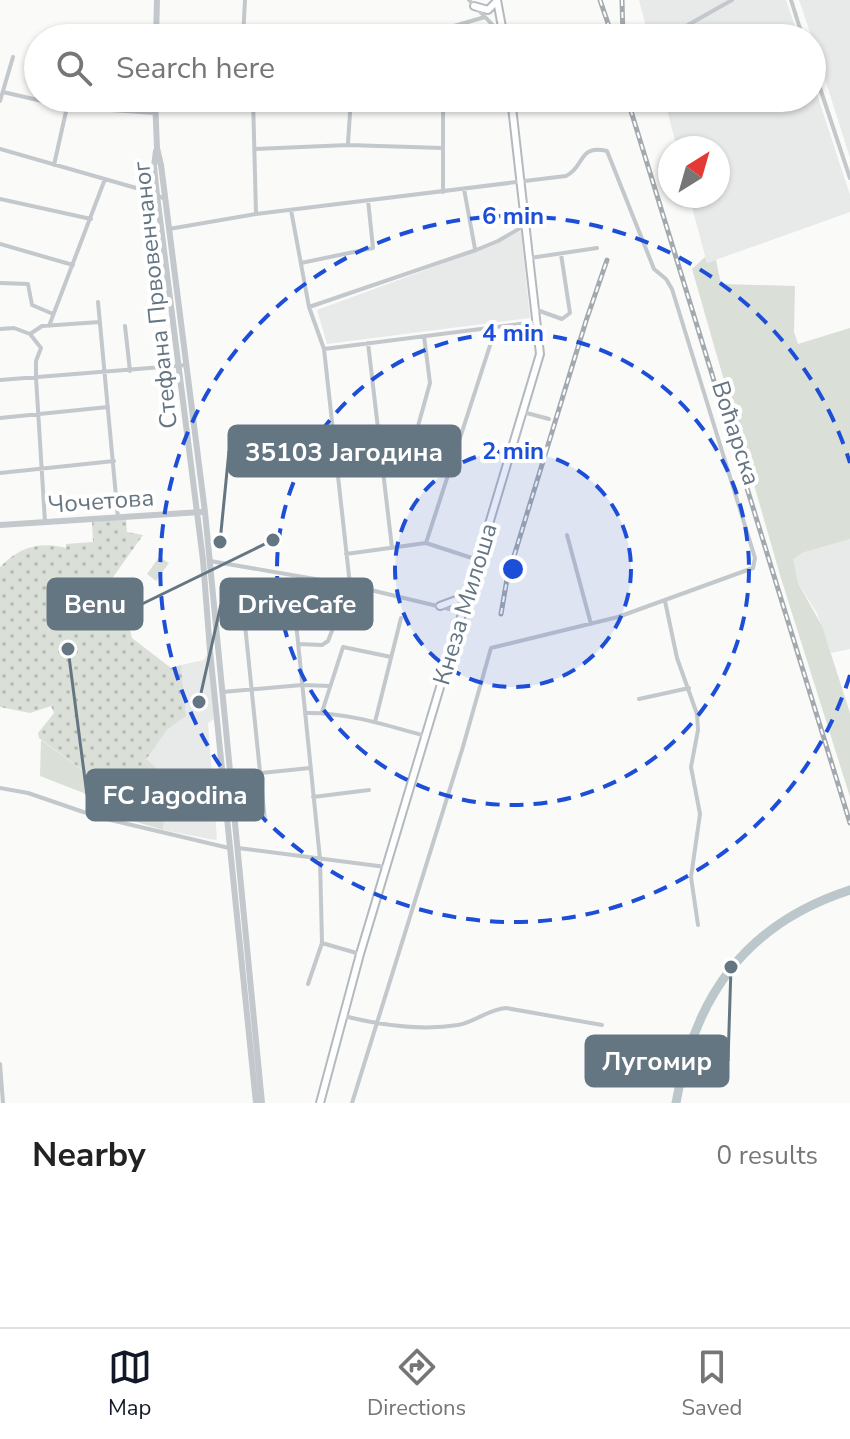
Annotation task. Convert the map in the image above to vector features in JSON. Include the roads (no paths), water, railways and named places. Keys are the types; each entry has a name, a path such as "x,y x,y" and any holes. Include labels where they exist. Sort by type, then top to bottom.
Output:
{"main road":[{"path":"472,3 488,10 497,1"},
{"path":"497,1 501,24"},
{"name":"Кнеза Милоша","path":"320,1103 360,954 540,354 539,322 512,112"},
{"path":"440,606 467,596"}],"street":[{"path":"156,24 157,0"},
{"path":"244,24 245,0"},
{"path":"690,24 732,0"},
{"path":"791,0 799,24"},
{"path":"472,3 491,24"},
{"path":"461,24 485,17"},
{"path":"0,101 13,57"},
{"path":"3,92 24,97"},
{"path":"826,106 850,178"},
{"path":"54,165 67,112"},
{"path":"140,112 154,113 157,148"},
{"path":"254,112 256,214"},
{"path":"348,145 350,112"},
{"path":"443,112 443,192"},
{"path":"255,149 348,145 442,148"},
{"name":"Стефана Првовенчаног","path":"157,148 154,166 157,195 166,229 187,365 259,1103"},
{"name":"Стефана Првовенчаног","path":"157,148 165,199 179,366 201,512"},
{"path":"0,149 165,199"},
{"name":"Воћарска","path":"378,1023 491,648 591,624 665,601 753,568 756,564 672,289 654,269 607,151 592,150 584,154 573,173 566,176 520,182"},
{"path":"49,326 105,179"},
{"path":"166,229 256,214 520,182"},
{"path":"464,189 476,250"},
{"path":"0,199 91,219"},
{"path":"301,263 373,248 368,200"},
{"path":"291,210 309,307 324,349 350,585 328,641 322,645 298,644"},
{"path":"309,307 476,250 526,225"},
{"path":"0,244 73,265"},
{"path":"530,258 597,248"},
{"path":"537,310 562,319 570,313 561,254"},
{"path":"0,283 28,284 32,305 53,314"},
{"path":"98,302 118,518"},
{"path":"30,334 49,326 100,322"},
{"path":"324,349 539,322"},
{"path":"125,326 130,371"},
{"path":"426,543 496,327"},
{"path":"0,329 14,328 30,334 41,344 36,361 36,378 45,522"},
{"path":"379,435 411,432 418,426 430,383 424,336"},
{"path":"368,343 392,548"},
{"path":"0,380 187,365"},
{"path":"0,418 108,407"},
{"path":"523,412 549,419"},
{"path":"0,473 114,461"},
{"name":"Чочетова","path":"0,525 201,512"},
{"path":"567,535 591,624"},
{"path":"346,554 426,543 478,560"},
{"path":"206,561 350,585 462,612"},
{"name":"Стефана Првовенчаног","path":"206,561 222,692 221,715"},
{"path":"295,576 292,583 320,859 322,943 308,984"},
{"path":"665,601 676,654 697,714 698,730 691,760 691,776 700,814 691,877 698,925"},
{"path":"243,605 265,821"},
{"path":"375,722 401,618"},
{"path":"322,712 343,647 391,657"},
{"path":"222,692 302,685 330,686"},
{"path":"639,699 689,688"},
{"path":"305,713 322,712 375,722 425,736"},
{"path":"260,773 310,768"},
{"path":"0,788 28,793 126,824 234,848 386,867"},
{"path":"313,797 369,790"},
{"path":"322,943 360,954"},
{"path":"344,1016 378,1023 428,1027 456,1025 506,1008 602,1025"},
{"path":"352,1103 378,1023"},
{"path":"0,1064 3,1103"}],"waterway":[{"path":"676,1103 696,1030 711,998 730,970 754,944 781,923 813,905 850,890"}],"railway":[{"path":"600,0 608,24"},
{"path":"622,0 623,24"},
{"path":"631,112 850,823"},
{"path":"501,614 507,579 607,260"}],"place":[{"name":"Benu","path":"273,540"},
{"name":"35103 Јагодина","path":"220,542"},
{"name":"FC Jagodina","path":"68,649"},
{"name":"DriveCafe","path":"199,702"},
{"name":"Лугомир","path":"731,967"}]}
